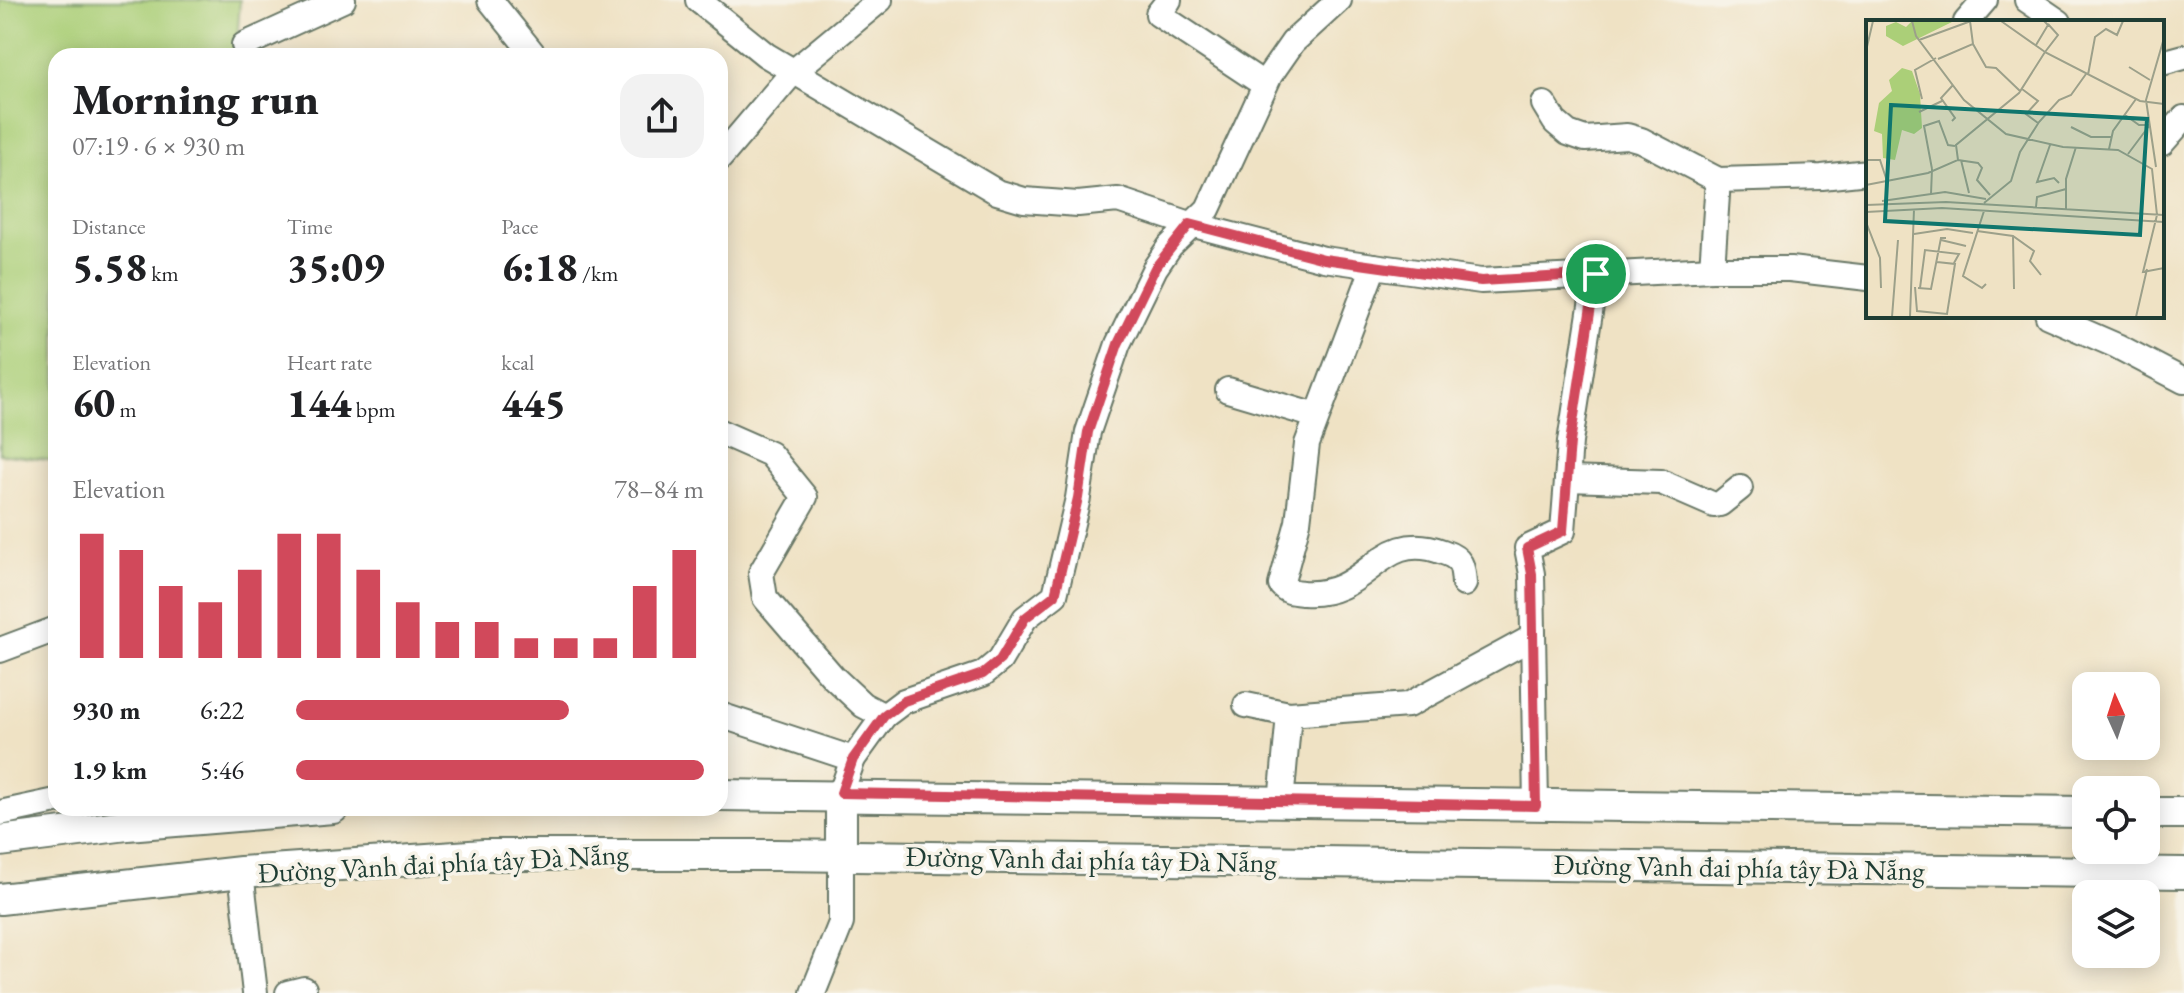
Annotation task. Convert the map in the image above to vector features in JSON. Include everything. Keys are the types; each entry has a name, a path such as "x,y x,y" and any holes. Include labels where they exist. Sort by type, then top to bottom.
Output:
{"main road":[{"name":"Đường Vành đai phía tây Đà Nẵng","path":"728,795 841,793 1281,803 2072,812"},
{"path":"841,793 841,856"},
{"path":"2160,813 2184,813"},
{"name":"Đường Vành đai phía tây Đà Nẵng","path":"0,841 126,817 149,816"},
{"name":"Đường Vành đai phía tây Đà Nẵng","path":"0,899 241,872 484,855 841,856 2184,873"}],"street":[{"path":"244,45 343,0"},
{"path":"490,0 529,48"},
{"path":"698,0 723,22 793,72 997,192 1024,200 1078,204 1118,200 1190,224 1324,259 1481,281 1712,269 1790,269 1866,278"},
{"path":"728,149 793,72 880,0"},
{"path":"1169,0 1158,14 1265,85"},
{"path":"841,793 853,759 884,716 904,701 983,674 1000,660 1025,618 1055,595 1078,498 1088,432 1118,344 1155,268 1190,224 1208,209 1265,85 1293,42 1339,0"},
{"path":"1968,20 1985,0"},
{"path":"2027,0 2056,20"},
{"path":"2164,62 2184,57"},
{"path":"1544,104 1555,122 1568,133 1585,139 1627,136 1641,140 1718,180 1822,177 1866,172"},
{"path":"2164,141 2184,118"},
{"path":"1712,269 1718,180"},
{"path":"1374,266 1307,444 1298,522 1281,574 1285,589 1318,594 1332,592 1355,581 1386,555 1398,549 1421,546 1455,556 1463,565 1464,584"},
{"path":"1536,806 1532,574 1527,548 1563,531 1567,479 1596,274"},
{"path":"2053,318 2117,346 2184,381"},
{"path":"1228,390 1316,416"},
{"path":"728,436 770,454 805,497 761,573 765,598 833,677 863,705 884,716"},
{"path":"1567,479 1661,482 1714,505 1720,504 1740,488"},
{"path":"2,645 48,631"},
{"path":"1246,705 1289,714 1408,705 1533,637"},
{"path":"1281,803 1289,714"},
{"path":"728,718 853,759"},
{"path":"0,813 48,803"},
{"path":"813,993 841,923 841,856"},
{"path":"241,872 255,993"}],"green space":[{"path":"0,0 240,0 237,48 48,48 48,460 0,454"}],"route":[{"path":"1190,224 1324,259 1481,281 1596,274 1570,442 1563,531 1527,548 1532,574 1536,806 841,793 853,759 884,716 904,701 968,682 983,674 1000,660 1025,618 1055,595 1060,584 1062,551 1078,498 1088,432 1118,344 1155,268 1190,224"}]}
